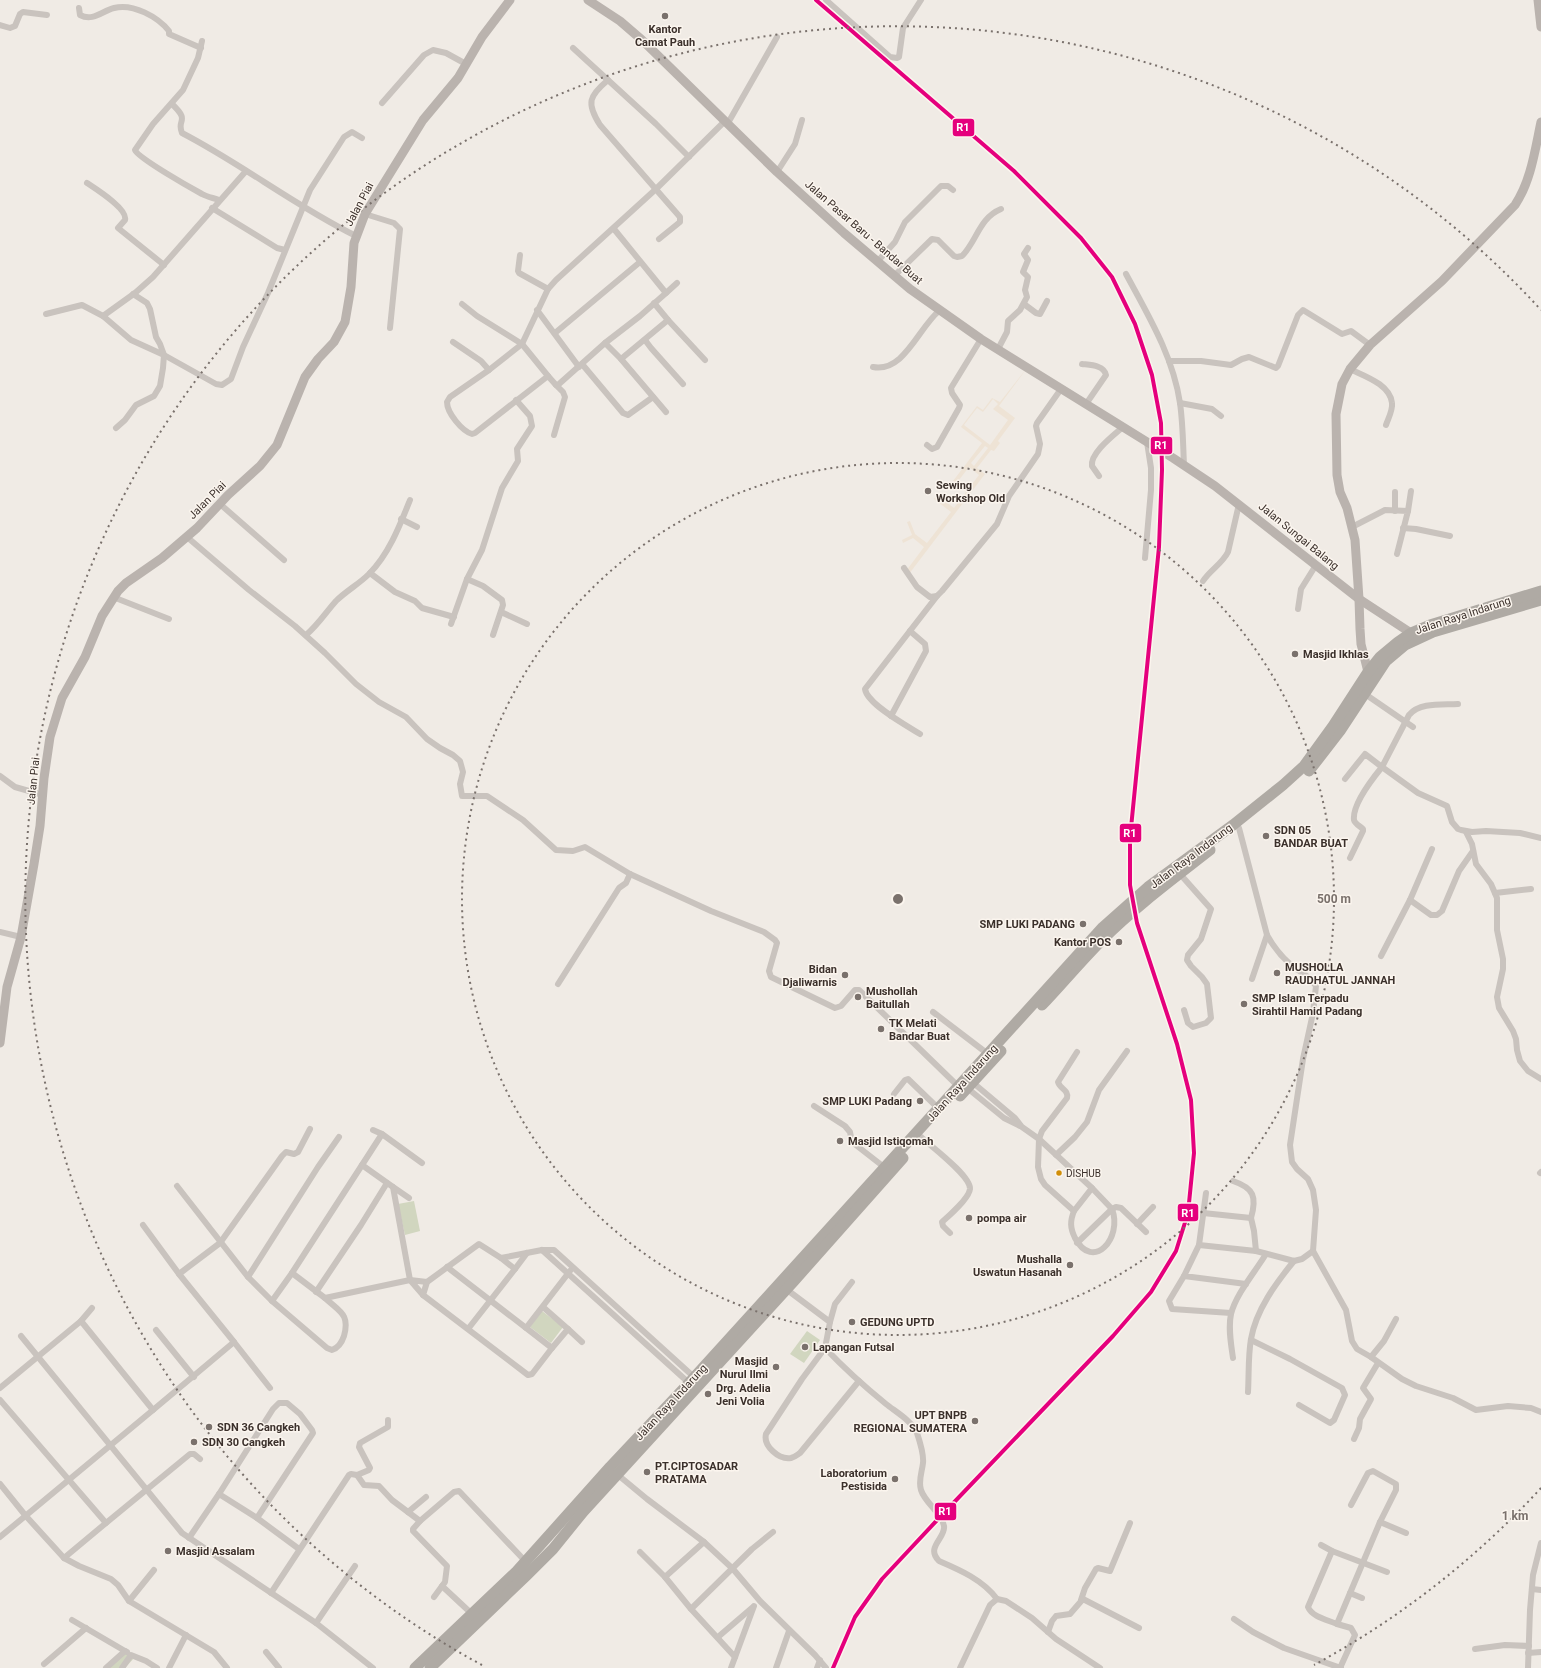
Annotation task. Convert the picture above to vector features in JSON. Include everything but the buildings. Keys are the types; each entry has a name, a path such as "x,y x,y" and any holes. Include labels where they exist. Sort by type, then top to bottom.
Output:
{"highway":[{"name":"Jalan Raya Indarung","path":"1174,875 1304,766 1334,726 1368,672 1380,657 1411,633 1462,615 1541,591"},
{"name":"Jalan Raya Indarung","path":"430,1668 538,1565 789,1282 890,1164 939,1109 965,1085 988,1054 1101,941 1123,914 1149,892 1239,828 1312,768 1365,694 1386,661 1405,645 1433,632 1541,600"},
{"name":"Jalan Raya Indarung","path":"890,1164 921,1137 965,1085 1047,995"},
{"name":"Jalan Raya Indarung","path":"415,1668 526,1562 610,1467 692,1380 789,1282"}],"street":[{"name":"Jalan Piai","path":"0,1043 10,974 21,937 40,826 48,752 57,710 85,657 102,616 113,597 126,583 162,558 187,537 260,466 277,445 310,368 339,334 345,322 351,287 356,236 365,214 423,120 458,78 482,37 510,0"},
{"name":"Jalan Pasar Baru - Bandar Buat","path":"588,0 620,21 642,40 778,172 894,276 939,311 981,339 1173,458"},
{"path":"826,0 890,57 897,58 899,57 901,47 902,28 921,0"},
{"path":"1538,0 1541,27"},
{"path":"79,8 80,16 91,18 116,7 134,9 150,15 166,27 169,34 201,48"},
{"path":"0,25 10,28 15,26 20,14 23,12 47,16"},
{"path":"548,376 475,433 469,433 460,425 448,408 447,400 522,344 548,289 556,280 589,248 614,229 727,122 777,37"},
{"path":"202,41 201,48 187,84 172,104 153,124 136,147 135,152 202,194 219,200"},
{"path":"573,48 689,157"},
{"path":"382,103 424,55 433,50 446,53 466,64"},
{"path":"608,80 597,90 592,98 595,116 600,125 681,219 659,239"},
{"path":"172,104 181,113 180,129 182,133 211,148 331,224 356,236"},
{"path":"778,172 795,144 802,120"},
{"path":"1368,672 1361,644 1355,540 1347,508 1340,492 1337,475 1336,414 1342,384 1350,369 1370,345 1442,281 1515,205 1520,197 1531,169 1541,122"},
{"path":"46,314 70,309 80,305 103,316 131,340 164,355 216,384 222,385 227,383 235,370 310,190 344,137 352,132 362,138"},
{"path":"103,316 153,277 246,171"},
{"path":"87,183 114,203 125,214 125,220 118,228 164,265"},
{"path":"877,262 895,242 905,222 931,195 941,186 948,186 953,190"},
{"path":"212,208 277,248 285,250"},
{"path":"894,276 932,239 938,240 954,256 962,256 985,220 991,214 1001,209"},
{"path":"365,214 394,223 400,229 390,328"},
{"path":"614,229 666,293"},
{"path":"998,349 1007,332 1008,321 1018,312 1027,297 1025,290 1028,277 1023,272 1028,260 1024,254 1028,248"},
{"path":"520,255 519,274 548,289"},
{"path":"555,333 640,262"},
{"path":"1126,274 1157,331 1169,361 1180,403 1184,465"},
{"path":"556,385 654,304 677,283"},
{"path":"116,428 136,405 150,399 156,394 161,381 164,355 156,336 150,309 147,303 132,294"},
{"path":"1024,304 1036,313 1040,314 1047,302"},
{"path":"462,304 477,316 522,344 563,392 565,397 554,435"},
{"path":"654,304 705,360"},
{"path":"537,310 581,365 623,413 628,415 653,396"},
{"path":"1169,361 1193,361 1231,365 1242,359 1249,358 1272,368 1276,368 1298,315 1303,310 1341,334 1351,331 1370,345"},
{"path":"874,367 885,368 895,363 939,311"},
{"path":"621,359 668,320"},
{"path":"926,445 932,449 937,447 959,408 960,405 952,393 951,388 981,339"},
{"path":"645,340 683,384"},
{"path":"453,342 481,361 489,370"},
{"path":"605,343 621,359 666,412"},
{"path":"1082,364 1101,367 1106,375 1086,404"},
{"path":"1350,369 1373,380 1382,386 1389,394 1392,404 1386,425"},
{"path":"920,734 891,716 872,701 866,695 865,689 937,596 997,524 1009,496 1038,454 1040,444 1036,426 1037,423 1060,389"},
{"path":"451,624 467,579 482,550 502,488 518,461 517,449 532,426 530,416 516,400"},
{"path":"1180,403 1212,409 1221,416"},
{"path":"1100,476 1092,466 1092,461 1106,443 1123,427"},
{"path":"1145,558 1151,490 1150,444"},
{"name":"Jalan Sungai Balang","path":"1173,458 1239,504 1359,599 1411,633"},
{"path":"1397,554 1412,491"},
{"path":"1395,492 1395,511"},
{"path":"306,635 317,625 340,598 358,585 370,573 390,546 410,500"},
{"path":"220,504 284,560"},
{"path":"1203,581 1206,575 1225,558 1228,552 1239,504"},
{"path":"1352,527 1385,510 1408,511"},
{"path":"401,519 416,527"},
{"path":"1403,528 1450,536"},
{"path":"187,537 249,590 306,635 356,684 379,702 406,717 427,738 440,748 453,755 460,762 463,772 460,784 462,796 487,796 523,820 556,850 567,852 585,847 630,874 711,911 764,932 775,940 777,946 769,971 771,977 835,1008 841,1006 854,991 859,990 965,1085 1015,1118 1022,1126 1039,1139 1092,1188 1112,1209 1114,1214 1114,1232 1111,1240 1105,1247 1094,1252 1087,1252 1077,1243 1070,1225 1074,1211 1092,1188"},
{"path":"1298,609 1302,589 1316,565"},
{"path":"904,568 921,591 930,597 937,596"},
{"path":"370,573 396,592 412,600 422,608 454,617"},
{"path":"467,579 480,584 501,598 503,602 493,635"},
{"path":"113,597 169,619"},
{"path":"501,612 527,624"},
{"path":"891,716 926,651 925,644 910,631"},
{"path":"1365,694 1413,727"},
{"path":"1350,858 1363,831 1354,819 1362,795 1382,767 1411,713 1418,708 1458,704"},
{"path":"1346,779 1365,754 1418,792 1447,806 1453,824 1458,829 1466,832 1520,832 1541,838"},
{"path":"0,776 15,787 43,795"},
{"path":"1239,828 1267,935 1276,950 1291,965 1307,975 1316,986 1314,1013 1303,1059 1290,1145 1292,1162 1308,1179 1313,1190 1316,1210 1313,1251 1346,1310 1352,1341 1357,1349 1402,1379 1416,1386 1453,1398 1476,1410 1508,1406 1531,1408 1541,1412"},
{"path":"1466,832 1472,844 1476,864 1492,884 1495,893 1497,930 1503,959 1503,969 1497,1001 1499,1008 1516,1038 1520,1061 1528,1070 1541,1079"},
{"path":"1381,956 1410,900 1432,849"},
{"path":"1410,900 1431,915 1434,916 1440,913 1458,871 1473,851"},
{"path":"558,984 619,888 626,882 630,874"},
{"path":"1174,875 1211,909 1201,939 1188,955 1187,960 1208,984 1211,1018 1206,1023 1193,1027 1188,1023 1184,1010"},
{"path":"1495,893 1531,889"},
{"path":"0,932 21,937"},
{"path":"1252,979 1267,935"},
{"path":"933,1012 988,1054"},
{"path":"1056,1155 1075,1137 1087,1122 1099,1090 1127,1051"},
{"path":"1074,1211 1045,1185 1041,1179 1038,1167 1039,1139 1046,1125 1067,1098 1066,1091 1060,1087 1058,1082 1077,1052"},
{"path":"894,1094 908,1079 939,1109"},
{"path":"814,1106 848,1129 852,1142 890,1164"},
{"path":"179,1274 220,1243 282,1156 286,1152 294,1154 298,1152 310,1130"},
{"path":"373,1130 382,1134 422,1163"},
{"path":"272,1301 292,1273 382,1134"},
{"path":"248,1277 318,1167 339,1137"},
{"path":"921,1137 961,1171 969,1185 969,1193 942,1222 943,1226 950,1233"},
{"path":"362,1166 409,1198"},
{"path":"1233,1181 1244,1184 1248,1187 1252,1194 1254,1207 1250,1218 1254,1231 1256,1251"},
{"path":"316,1292 361,1225 387,1182"},
{"path":"177,1186 248,1277 272,1301 327,1348 332,1350 337,1347 343,1338 347,1323 344,1316 325,1298 292,1273"},
{"path":"393,1187 410,1280 423,1295 528,1375 532,1374 568,1329"},
{"path":"1206,1193 1199,1246 1169,1301 1172,1309 1231,1313"},
{"path":"1138,1224 1153,1207"},
{"path":"1077,1243 1112,1209 1116,1208 1121,1208 1146,1232"},
{"path":"1203,1213 1250,1218"},
{"path":"143,1225 179,1274 270,1388"},
{"path":"423,1295 427,1282 479,1244 502,1258 514,1269"},
{"path":"1199,1246 1256,1251 1294,1260 1302,1258 1313,1251"},
{"path":"542,1250 692,1380"},
{"path":"502,1258 542,1250 554,1250 692,1380"},
{"path":"468,1329 527,1253"},
{"path":"1232,1358 1230,1324 1231,1313 1246,1284 1266,1254"},
{"path":"1248,1392 1251,1340 1260,1312 1286,1270 1294,1260"},
{"path":"447,1268 491,1300 552,1348"},
{"path":"526,1328 573,1268"},
{"path":"1184,1276 1246,1284"},
{"path":"325,1298 410,1280 427,1282"},
{"path":"789,1282 830,1322"},
{"path":"852,1282 835,1304 825,1348 802,1379 766,1434 766,1443 773,1451 788,1458 792,1458 800,1453 859,1381"},
{"path":"543,1306 582,1342"},
{"path":"0,1388 81,1321 92,1308"},
{"path":"1371,1357 1384,1341 1396,1320"},
{"path":"81,1321 153,1410"},
{"path":"156,1330 194,1377"},
{"path":"21,1336 182,1533 270,1593 316,1622 373,1668"},
{"path":"1251,1340 1290,1359 1342,1388 1345,1392 1334,1420 1330,1423 1299,1405"},
{"path":"0,1537 194,1377 234,1342"},
{"path":"825,1348 859,1381 904,1418 916,1431 923,1458 919,1485 923,1496 940,1517 944,1526 944,1531 934,1550 936,1558 939,1561 973,1578 991,1592 997,1599 1006,1601 1032,1618 1056,1639 1100,1668"},
{"path":"1354,1439 1359,1428 1360,1419 1371,1398 1364,1390 1364,1385 1378,1363"},
{"path":"0,1400 106,1523"},
{"path":"189,1538 273,1409 279,1403 287,1403 300,1414 312,1430 312,1433 256,1518"},
{"path":"270,1593 349,1475 357,1475 369,1470 370,1468 359,1447 360,1443 388,1426 388,1420"},
{"path":"64,1558 190,1454 194,1454 200,1459"},
{"path":"1337,1624 1380,1522 1396,1490 1394,1483 1373,1471 1368,1473 1351,1505"},
{"path":"357,1475 366,1485 379,1486 392,1500 420,1521"},
{"path":"618,1475 704,1542 733,1570 760,1601 820,1660 826,1668"},
{"path":"0,1484 25,1515 64,1558 78,1566 111,1579 118,1585 129,1601 214,1652 227,1668"},
{"path":"434,1597 446,1578 447,1565 413,1531 413,1529 420,1521 454,1492 457,1491 526,1562"},
{"path":"219,1494 299,1549"},
{"path":"408,1512 426,1497"},
{"path":"1380,1522 1406,1533"},
{"path":"1048,1632 1052,1621 1056,1616 1070,1614 1081,1600 1085,1588 1096,1569 1098,1568 1110,1571 1130,1523"},
{"path":"691,1609 733,1570 752,1549 773,1532"},
{"path":"665,1576 704,1542"},
{"path":"1528,1668 1532,1589 1535,1565 1541,1543"},
{"path":"1321,1545 1332,1551 1387,1572"},
{"path":"1234,1619 1253,1632 1284,1648 1341,1668 1355,1635 1350,1628 1310,1612 1308,1607 1332,1551"},
{"path":"640,1552 665,1576 691,1609 735,1656"},
{"path":"316,1622 355,1566"},
{"path":"129,1601 154,1570"},
{"path":"442,1586 472,1614"},
{"path":"1532,1589 1541,1590"},
{"path":"1350,1593 1362,1598"},
{"path":"960,1668 990,1606 997,1599"},
{"path":"1081,1600 1085,1600 1139,1628"},
{"path":"718,1638 760,1601"},
{"path":"732,1668 754,1606"},
{"path":"72,1620 157,1668"},
{"path":"44,1664 86,1628"},
{"path":"776,1668 789,1631"},
{"path":"169,1668 186,1635"},
{"path":"1475,1650 1505,1645 1529,1646"},
{"path":"266,1652 279,1668"},
{"path":"1528,1653 1541,1652"},
{"path":"106,1668 128,1653"},
{"path":"122,1668 128,1653"},
{"path":"817,1668 820,1660"}],"green space":[{"path":"414,1201 420,1231 405,1235 398,1204"},
{"path":"542,1311 563,1327 551,1343 530,1327"},
{"name":"Lapangan Futsal","path":"807,1331 820,1340 804,1363 790,1354"},
{"path":"125,1653 135,1657 125,1668 108,1668"}],"shaded area":[{"path":"1027,368 999,406 1015,418 998,441 1000,443 994,451 991,450 977,468 985,474 909,574 906,571 924,547 913,538 903,543 902,540 912,535 907,522 910,521 915,534 927,543 951,512 934,499 937,495 954,508 966,492 953,481 982,443 961,427 977,406 983,410 992,398 1000,402","holes":["993,399 998,404 993,409 1008,420 990,445 964,425 977,408 983,412","985,446 988,448 974,466 971,463","969,467 979,475 969,488 959,480"]}],"transit line":[{"name":"R1","path":"816,0 1014,171 1081,238 1112,277 1135,324 1152,375 1161,423 1162,470 1159,547 1130,838 1130,885 1137,923 1177,1044 1191,1100 1194,1153 1188,1213 1176,1251 1151,1292 1113,1336 882,1579 855,1617 833,1668"}],"place":[{"name":"Kantor Camat Pauh","path":"665,16"},
{"name":"Sewing Workshop Old","path":"928,491"},
{"name":"Masjid Ikhlas","path":"1295,654"},
{"name":"SDN 05 BANDAR BUAT","path":"1266,836"},
{"name":"SMP LUKI PADANG","path":"1083,924"},
{"name":"Kantor POS","path":"1119,942"},
{"name":"MUSHOLLA RAUDHATUL JANNAH","path":"1277,973"},
{"name":"Bidan Djaliwarnis","path":"845,975"},
{"name":"Mushollah Baitullah","path":"858,997"},
{"name":"SMP Islam Terpadu Sirahtil Hamid Padang","path":"1244,1004"},
{"name":"TK Melati Bandar Buat","path":"881,1029"},
{"name":"SMP LUKI Padang","path":"920,1101"},
{"name":"Masjid Istiqomah","path":"840,1141"},
{"name":"DISHUB","path":"1059,1173"},
{"name":"pompa air","path":"969,1218"},
{"name":"Mushalla Uswatun Hasanah","path":"1070,1265"},
{"name":"GEDUNG UPTD","path":"852,1322"},
{"name":"Lapangan Futsal","path":"805,1347"},
{"name":"Masjid Nurul Ilmi","path":"776,1367"},
{"name":"Drg. Adelia Jeni Volia","path":"708,1394"},
{"name":"UPT BNPB REGIONAL SUMATERA","path":"975,1421"},
{"name":"SDN 36 Cangkeh","path":"209,1427"},
{"name":"SDN 30 Cangkeh","path":"194,1442"},
{"name":"PT.CIPTOSADAR PRATAMA","path":"647,1472"},
{"name":"Laboratorium Pestisida","path":"895,1479"},
{"name":"Masjid Assalam","path":"168,1551"}]}
